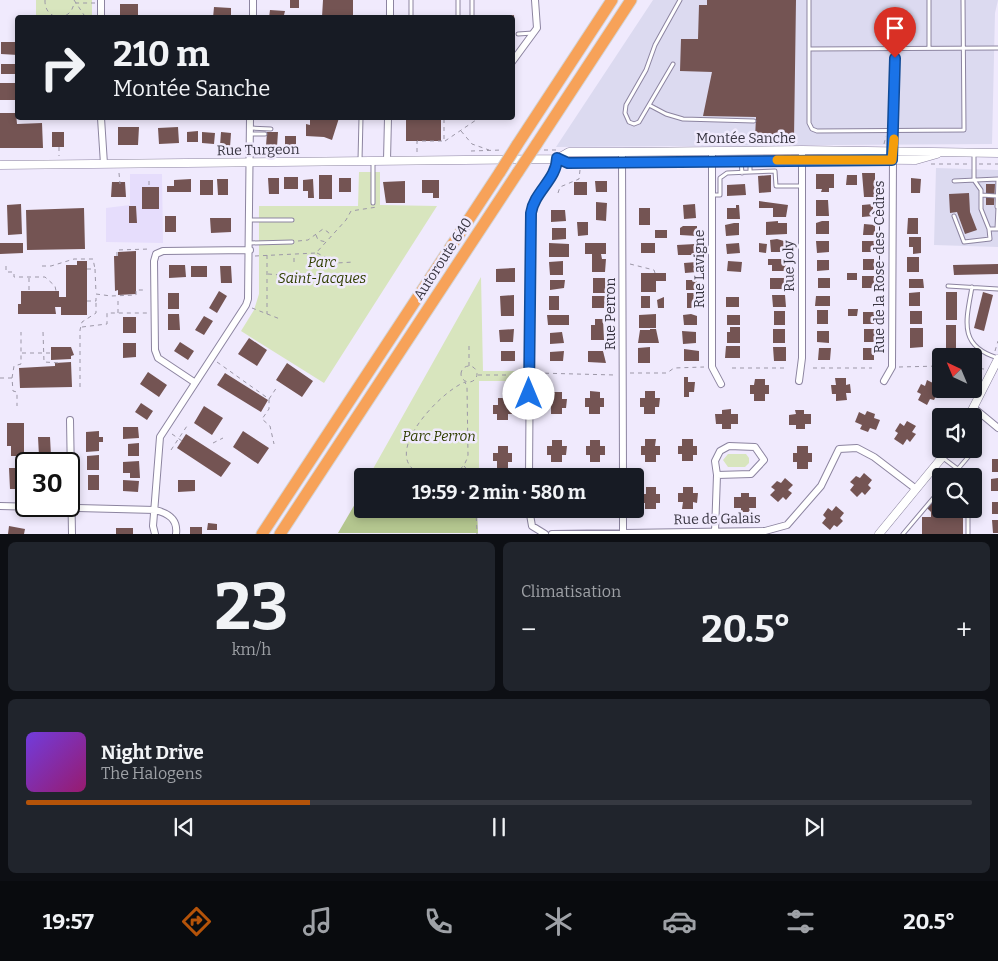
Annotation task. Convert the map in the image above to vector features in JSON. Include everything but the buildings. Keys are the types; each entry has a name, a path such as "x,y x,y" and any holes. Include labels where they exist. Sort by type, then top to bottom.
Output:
{"highway":[{"name":"Autoroute 640","path":"262,534 612,0"},
{"name":"Autoroute 640","path":"280,534 518,172 539,147 631,0"},
{"path":"285,534 300,504"}],"street":[{"path":"253,15 254,0"},
{"path":"390,0 390,15"},
{"path":"515,58 537,28 535,0"},
{"path":"101,1 101,15"},
{"path":"101,120 104,164"},
{"path":"155,534 153,526 156,510 160,437 194,382 246,305 250,282 250,120"},
{"path":"387,160 388,120"},
{"name":"Montée Sanche","path":"515,159 557,158 569,152 802,150 893,156"},
{"name":"Rue Joly","path":"799,380 802,358 805,196 801,186 805,178 802,150"},
{"name":"Rue Lavigne","path":"712,151 712,367 721,384"},
{"name":"Rue Perron","path":"622,152 623,468"},
{"name":"Montée Sanche","path":"557,158 568,163 622,163 998,153"},
{"name":"Rue de la Rose-des-Cèdres","path":"884,381 892,367 893,156"},
{"path":"529,468 527,363 532,205 556,167 557,158"},
{"name":"Rue Turgeon","path":"0,165 515,159"},
{"path":"194,382 158,358 155,350 154,261 156,254 181,251 250,250"},
{"path":"974,408 998,359"},
{"path":"982,415 998,428"},
{"path":"70,420 71,452"},
{"path":"716,532 717,475 715,461 720,451 729,446 755,447 764,460 751,474 717,475"},
{"name":"Rue de Galais","path":"552,534 765,531 787,524 821,486 839,449 856,448 874,457 916,490"},
{"path":"879,534 941,458"},
{"path":"0,506 15,506"},
{"path":"80,508 156,510 172,518 176,525 176,534"},
{"path":"72,517 72,534"},
{"path":"531,518 532,526 545,534"},
{"path":"623,518 623,533"}],"lane":[{"path":"411,0 411,15"},
{"path":"458,0 458,15"},
{"path":"472,0 472,15"},
{"path":"673,64 639,122 631,124 627,120 626,105 646,70 655,45 680,0"},
{"path":"809,0 809,123 812,129 894,130 964,130 964,0"},
{"path":"929,0 929,48"},
{"path":"518,34 534,33"},
{"path":"893,156 895,48"},
{"path":"809,49 998,48"},
{"path":"649,105 666,114 683,119 754,121"},
{"path":"360,160 361,120"},
{"path":"250,131 271,128"},
{"path":"250,131 265,134"},
{"path":"954,216 964,242 990,238 989,229 981,209 981,190 974,180 974,154"},
{"path":"373,160 373,203"},
{"path":"741,161 742,173"},
{"path":"750,161 750,172"},
{"path":"712,178 720,178 727,174 775,171 776,186 801,186"},
{"path":"712,195 720,195 720,178"},
{"path":"954,181 998,180 998,229 989,229"},
{"path":"981,195 997,196"},
{"path":"249,220 292,220"},
{"path":"250,243 292,242"},
{"path":"948,286 998,288"},
{"path":"972,287 966,319 969,338 979,351 998,359"},
{"path":"943,458 956,468"},
{"path":"960,468 967,458"},
{"path":"903,534 932,500"},
{"path":"968,518 968,534"}],"path":[{"path":"45,0 47,11 51,15"},
{"path":"67,15 74,1"},
{"path":"74,1 101,1"},
{"path":"74,1 84,15"},
{"path":"444,120 444,141"},
{"path":"417,152 417,141 444,141 476,120"},
{"path":"461,130 472,144 494,150"},
{"path":"881,147 886,134"},
{"path":"59,147 59,164"},
{"path":"539,147 562,150"},
{"path":"471,152 503,150"},
{"path":"580,163 580,182"},
{"path":"985,164 998,164"},
{"path":"120,173 120,184"},
{"path":"558,193 560,186 580,179"},
{"path":"149,181 149,187"},
{"path":"316,253 346,220 351,210 376,209"},
{"path":"292,242 308,240 323,229 328,232 331,238"},
{"path":"316,234 318,240 327,242"},
{"path":"117,256 117,250 150,249 156,254"},
{"path":"258,255 316,253 337,263 354,262"},
{"path":"294,254 294,262"},
{"path":"267,255 268,314"},
{"path":"42,266 50,266 74,259 93,259 96,313 82,322 80,330 80,386"},
{"path":"622,263 654,270 655,273"},
{"path":"6,266 6,272 14,272 14,278 45,277 56,286 56,291"},
{"path":"87,269 95,269"},
{"path":"267,274 281,275"},
{"path":"29,277 29,291"},
{"path":"96,294 136,295 136,290 154,290"},
{"path":"118,296 118,313"},
{"path":"87,301 96,301"},
{"path":"246,305 280,319"},
{"path":"80,330 84,326 107,324 107,313 155,313"},
{"path":"17,406 17,392 13,391 12,378 14,366 21,364 21,332"},
{"path":"43,332 44,362 60,361"},
{"path":"995,350 998,341"},
{"path":"464,466 468,450 467,387 461,373 468,366 469,345"},
{"path":"21,353 51,353"},
{"path":"210,358 269,399"},
{"path":"468,366 475,370 477,375"},
{"path":"898,367 932,366"},
{"path":"626,373 667,373 674,368 707,367"},
{"path":"732,368 788,368"},
{"path":"813,368 872,368"},
{"path":"982,369 987,369"},
{"path":"536,373 617,375"},
{"path":"477,375 526,375"},
{"path":"411,468 407,463 405,453 407,444 427,414 449,390 465,382 473,381 477,375"},
{"path":"0,378 12,378"},
{"path":"274,444 270,426 262,419 269,409 269,399 277,387"},
{"path":"171,450 187,426"},
{"path":"165,429 182,441"},
{"path":"212,443 223,438"},
{"path":"476,518 477,534"}],"shaded area":[{"path":"653,0 998,0 995,13 992,144 556,147"},
{"path":"936,168 998,170 998,247 934,245"},
{"path":"130,174 162,174 163,243 106,242 106,208 130,205"}],"green space":[{"path":"36,0 92,0 92,15 36,15"},
{"name":"Parc Saint-Jacques","path":"359,172 380,172 380,205 437,206 324,383 241,331 254,310 259,294 259,206 358,206"},
{"name":"Parc Perron","path":"481,277 483,371 527,371 525,381 479,381 479,468 374,468"},
{"path":"728,454 746,454 749,458 749,463 745,467 728,467 723,460"},
{"path":"354,506 354,518 477,518 478,533 338,533"}],"slow traffic":[{"path":"777,160 892,160 894,139"}],"route":[{"path":"529,394 531,213 533,203 557,165 557,158 568,163 802,159 892,160 894,145 895,58"}]}
